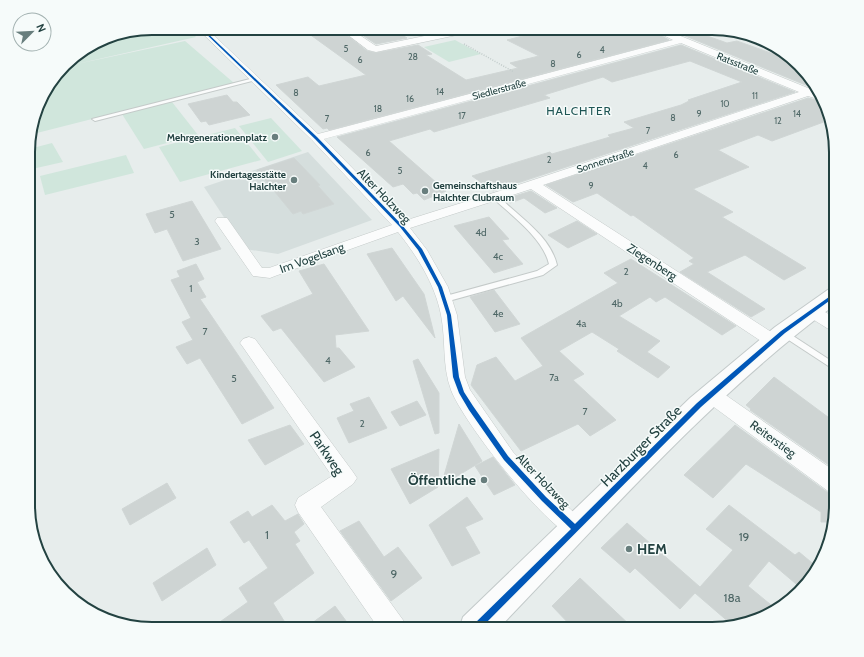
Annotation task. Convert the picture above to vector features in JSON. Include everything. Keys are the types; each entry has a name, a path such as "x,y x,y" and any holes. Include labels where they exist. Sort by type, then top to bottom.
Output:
{"main road":[{"name":"Harzburger Straße","path":"482,622 710,394 778,337 829,299"}],"street":[{"name":"Alter Holzweg","path":"208,35 316,138 401,226 420,250 432,270 445,299 449,315 456,377 461,392 470,408 506,458 544,499 575,528"},
{"path":"353,35 376,49 443,35"},
{"name":"Ratsstraße","path":"670,35 813,94"},
{"name":"Siedlerstraße","path":"316,138 682,40"},
{"name":"Sonnenstraße","path":"401,226 495,197 808,92"},
{"name":"Ziegenberg","path":"532,184 778,337"},
{"name":"Im Vogelsang","path":"222,221 258,272 270,273 401,226"},
{"path":"812,311 829,322"},
{"name":"Parkweg","path":"249,343 346,478 306,505 389,622"},
{"name":"Reiterstieg","path":"710,394 829,479"}],"lane":[{"path":"95,119 254,79"},
{"path":"445,299 540,273 553,265 553,259 549,252 533,232 495,197"},
{"path":"778,337 829,364"}],"path":[{"path":"450,35 530,81"}],"shaded area":[{"path":"308,152 372,220 278,254 245,249 204,187"}],"green space":[{"path":"145,35 194,35 196,37 75,64 100,47 129,37"},
{"path":"455,40 481,54 449,62 424,47"},
{"path":"185,41 234,83 36,133 41,115 51,94 64,75 75,64"},
{"path":"172,102 198,135 144,149 122,114"},
{"path":"271,118 302,151 268,162 239,126"},
{"path":"235,128 261,160 180,182 159,147"},
{"path":"52,143 63,162 35,168 35,147"},
{"path":"126,155 134,173 45,195 40,176"}],"building":[{"path":"311,35 347,35 367,51 376,53 418,45 432,54 426,55 466,80 518,68 510,63 539,56 507,40 527,35 660,35 669,40 329,130 327,128 323,129 276,85 308,77 319,86 366,75"},
{"path":"362,35 402,35 407,38 376,44"},
{"path":"683,35 705,35 727,43 737,41 777,55 789,64 808,86"},
{"path":"681,45 795,92 493,191 472,176 550,152 552,154 610,137 608,135 634,128 624,122 681,105 689,101 688,100 742,82 690,61 612,82 603,77 544,95 550,98 434,132 430,129 389,141 446,191 424,200 417,193 413,194 403,184 393,187 337,137"},
{"path":"227,95 233,102 237,102 250,115 209,125 206,121 201,122 188,104"},
{"path":"808,98 817,100 825,122 772,141 758,135 718,150 749,167 693,189 733,212 722,217 806,268 784,280 745,255 707,272 765,309 751,317 680,272 694,264 689,261 694,258 633,215 631,216 597,193 573,202 546,185"},
{"name":"Kindertagesstätte Halchter","path":"294,158 320,185 318,186 334,204 303,214 301,211 293,214 257,170"},
{"path":"531,191 557,208 545,213 524,198 510,203 505,199"},
{"path":"192,201 221,249 183,261 167,229 155,233 146,214"},
{"path":"489,217 509,239 502,240 523,264 494,273 454,226"},
{"path":"577,221 597,234 568,248 548,235"},
{"path":"392,248 424,294 435,338 403,296 396,301 367,254"},
{"path":"631,259 736,326 722,335 665,297 656,302 650,297 619,316 660,341 647,352 670,367 658,378 617,351 619,349 592,332 559,351 584,374 573,380 616,420 590,436 578,424 521,451 471,385 477,365 496,357 515,381 543,366 521,338 618,283 604,273"},
{"path":"196,264 204,279 197,282 206,297 200,299 274,408 242,424 200,358 187,364 176,347 193,340 182,322 191,318 171,280 180,277 177,271"},
{"path":"324,264 369,331 335,335 336,348 339,348 355,367 324,382 281,328 273,331 261,316 313,294 299,271"},
{"path":"494,290 520,324 495,332 470,297"},
{"path":"418,359 439,393 439,433 435,434 413,361"},
{"path":"774,377 829,418 829,465 750,410 751,409 746,405"},
{"path":"369,397 387,428 349,443 337,418 354,411 350,404"},
{"path":"417,401 426,415 400,426 391,412"},
{"path":"459,424 482,461 441,486"},
{"path":"290,425 304,444 265,465 248,440"},
{"path":"735,425 829,492 828,522 821,522 821,512 746,464 713,498 684,475"},
{"path":"439,449 438,487 410,504 391,469"},
{"path":"493,457 515,485 494,495 475,466"},
{"path":"167,483 176,498 130,525 122,509"},
{"path":"467,497 483,519 465,527 480,553 452,566 429,525"},
{"path":"272,505 285,521 298,514 304,524 294,532 300,541 295,544 314,573 273,603 285,622 220,622 248,602 239,588 268,568 249,540 244,543 230,522 248,511 252,517"},
{"path":"729,505 795,555 799,552 813,563 797,585 769,561 748,586 772,605 757,613 727,621 695,593 680,609 635,568 630,573 601,548 627,523 700,587 733,550 706,529"},
{"path":"359,521 384,557 398,547 422,578 391,601 340,531"},
{"path":"207,548 216,565 162,601 153,583"},
{"path":"580,578 627,622 567,622 552,606"},
{"path":"335,606 347,622 313,622"}],"cycle path":[{"path":"208,35 316,138 401,226 420,250 440,287 449,315 456,377 461,392 506,458 544,499 575,528"},
{"path":"482,622 699,405 783,332 829,299"}],"place":[{"name":"Mehrgenerationenplatz","path":"275,137"},
{"name":"Kindertagesstätte Halchter","path":"294,180"},
{"name":"Gemeinschaftshaus Halchter Clubraum","path":"425,191"},
{"name":"Öffentliche","path":"484,480"},
{"name":"HEM","path":"629,549"}],"district":[{"name":"HALCHTER","path":"579,111"}]}
